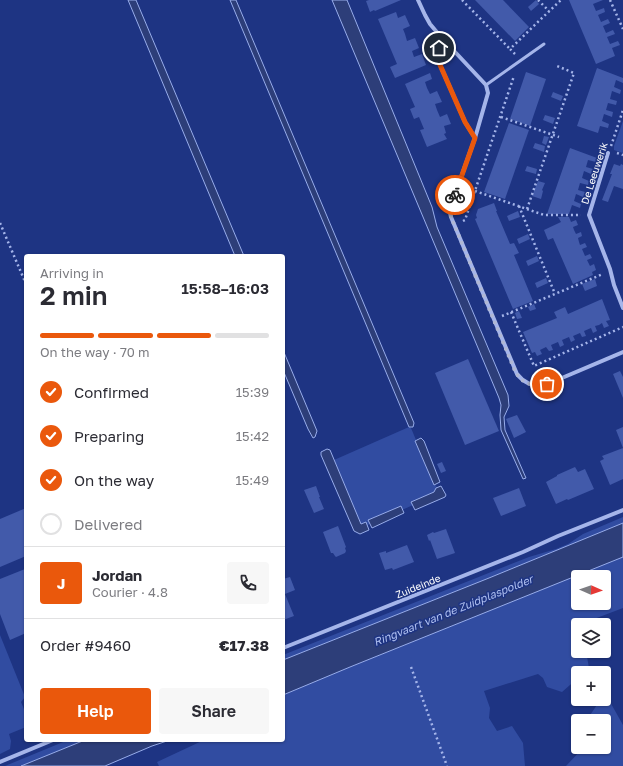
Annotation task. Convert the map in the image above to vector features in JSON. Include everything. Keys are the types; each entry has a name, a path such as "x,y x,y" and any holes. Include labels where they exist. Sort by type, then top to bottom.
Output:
{"street":[{"path":"418,0 430,24 486,84 488,93 450,213 493,320 517,374 523,381 531,385 539,386 623,352"},
{"path":"441,37 437,58 465,122 475,138"},
{"name":"De Leeuwerik","path":"608,153 589,215 623,308"},
{"name":"Zuideinde","path":"285,647 523,552 623,510"},
{"path":"0,762 48,742"}],"lane":[{"path":"486,84 544,44"}],"path":[{"path":"454,225 465,220 520,60 462,0"},
{"path":"538,0 549,11"},
{"path":"510,49 561,0"},
{"path":"610,0 623,30"},
{"path":"527,209 574,73 558,66"},
{"name":"De Leeuwerik","path":"608,153 623,110"},
{"path":"500,117 559,137"},
{"path":"475,191 544,215 589,215"},
{"path":"518,206 556,294"},
{"path":"0,223 24,279"},
{"path":"493,320 610,271"},
{"path":"511,312 534,366 623,327"},
{"path":"412,667 447,766"}],"shaded area":[{"path":"623,121 623,153 614,150 614,146"},
{"path":"409,427 411,428 434,485 435,484 437,488 434,492 412,502 413,505 402,510 401,506 368,520 370,524 367,525 366,522 361,524 334,460"},
{"path":"623,517 623,523 285,659 285,654 529,557 556,549 568,544 583,534"},
{"path":"623,557 623,608 597,618 571,618 571,658 587,658 589,666 571,666 571,684 562,692 547,687 543,678 538,674 484,691 490,708 489,718 497,731 512,726 523,743 525,766 159,766 157,762 200,742 285,742 285,694 571,578 571,610 611,610 611,570 591,570"},
{"path":"0,635 24,695 24,698 21,702 24,709 24,728 9,734 11,741 10,749 0,754"},
{"path":"611,704 623,725 623,766 566,766 577,754 611,754 611,714 591,714 596,706 611,706"},
{"path":"63,742 80,742 21,766 5,766"}],"water":[{"path":"128,0 136,0 243,254 234,254"},
{"path":"230,0 236,0 414,423 413,427 409,427"},
{"path":"332,0 347,0 432,207 437,227 508,395 509,406 504,417 505,430 526,478 523,479 501,430 501,405 499,398"},
{"path":"285,355 317,431 315,437 313,438 285,375"},
{"path":"421,438 424,441 440,482 434,485 415,441"},
{"path":"327,449 330,450 361,524 366,522 369,530 360,534 354,531 321,455 321,452"},
{"path":"441,486 446,495 445,497 415,510 411,502 434,492 436,488"},
{"path":"401,506 404,513 372,528 368,520"},
{"name":"Ringvaart van de Zuidplaspolder","path":"623,523 623,557 591,570 571,570 571,578 285,694 285,659"},
{"path":"80,742 164,742 105,766 21,766"}],"building":[{"path":"401,0 370,12 366,1"},
{"path":"475,0 503,0 529,27 515,41"},
{"path":"536,0 539,4 531,11 528,7"},
{"path":"569,0 603,0 593,4 596,11 604,8 605,12 598,15 601,22 608,19 610,23 603,26 606,33 613,30 615,34 607,37 610,44 618,41 620,45 612,48 615,56 596,64"},
{"path":"396,12 398,18 405,15 410,26 403,29 407,41 415,38 419,48 412,51 414,57 422,54 426,65 395,78 390,67 397,64 378,19"},
{"path":"597,68 623,78 623,83 616,80 614,87 621,90 620,94 612,91 610,99 617,101 616,105 608,103 606,110 613,112 612,117 604,114 602,121 609,124 608,128 600,126 598,133 577,126"},
{"path":"526,72 546,79 530,126 510,119"},
{"path":"430,73 432,79 425,82 427,88 430,94 437,91 442,102 435,104 437,110 440,117 447,114 451,124 444,126 446,133 444,134 447,139 427,147 420,130 424,129 419,117 414,119 410,109 415,107 405,84"},
{"path":"553,92 563,96 561,101 551,97"},
{"path":"545,115 555,118 553,124 543,120"},
{"path":"509,123 529,130 505,199 484,192"},
{"path":"544,136 549,137 546,145 542,143"},
{"path":"535,143 545,146 544,152 533,148"},
{"path":"570,148 597,158 596,162 588,160 586,167 593,169 591,174 584,171 582,178 589,181 588,185 580,183 578,190 585,192 583,197 576,194 574,201 581,204 580,208 572,205 569,214 547,214"},
{"path":"614,164 620,166 621,164 623,165 623,189 614,186 608,202 602,200 612,174 610,174"},
{"path":"527,166 537,169 536,174 525,171"},
{"path":"538,181 545,183 542,190 541,199 532,196"},
{"path":"494,203 510,244 514,243 519,253 514,255 533,301 513,309 475,219 477,218 476,215 478,209"},
{"path":"518,211 520,217 509,221 507,216"},
{"path":"558,217 569,217 571,222 576,220 578,225 573,227 576,234 581,232 582,236 578,238 580,245 585,243 587,247 582,249 585,256 590,254 592,258 587,260 590,266 594,264 596,270 592,272 593,275 573,284 553,238 548,240 544,230 561,222"},
{"path":"528,234 530,239 519,244 517,239"},
{"path":"537,256 539,261 528,266 526,261"},
{"path":"546,278 548,283 537,288 535,283"},
{"path":"595,279 597,286 585,291 582,284"},
{"path":"602,299 610,320 606,321 609,326 604,328 602,323 595,326 597,331 593,333 591,328 584,331 586,336 582,337 580,333 573,336 575,340 571,342 569,337 562,340 564,345 560,347 558,342 551,345 553,350 549,351 546,347 540,350 542,354 537,356 535,352 532,353 523,332 557,318 554,312 565,307 568,314"},
{"path":"534,304 536,309 530,311 528,307"},
{"path":"519,311 522,318 517,319 515,313"},
{"path":"468,359 499,431 465,445 435,373"},
{"path":"620,371 623,377 623,398 613,374"},
{"path":"517,415 526,432 514,438 506,419"},
{"path":"623,427 623,448 616,430"},
{"path":"623,448 623,479 610,485 600,461 604,459 602,456"},
{"path":"442,462 446,471 441,473 437,464"},
{"path":"575,467 578,472 585,469 594,489 556,504 546,482"},
{"path":"316,486 324,509 314,513 304,490"},
{"path":"519,488 526,506 501,516 493,498"},
{"path":"24,509 24,557 0,567 0,519"},
{"path":"338,526 346,547 346,551 345,553 336,557 333,553 331,553 323,532"},
{"path":"446,529 455,553 437,559 427,535"},
{"path":"407,545 414,562 393,570 392,568 385,570 379,553 386,551 386,553"},
{"path":"24,569 24,634 10,640 0,614 0,579"},
{"path":"290,577 295,590 285,594 285,578"},
{"path":"285,594 294,616 285,619"}],"way so far":[{"path":"455,195 450,213 451,217 515,371 523,381 531,385 539,386 547,384"}],"route":[{"path":"439,48 437,58 465,122 475,138 455,195"}]}
